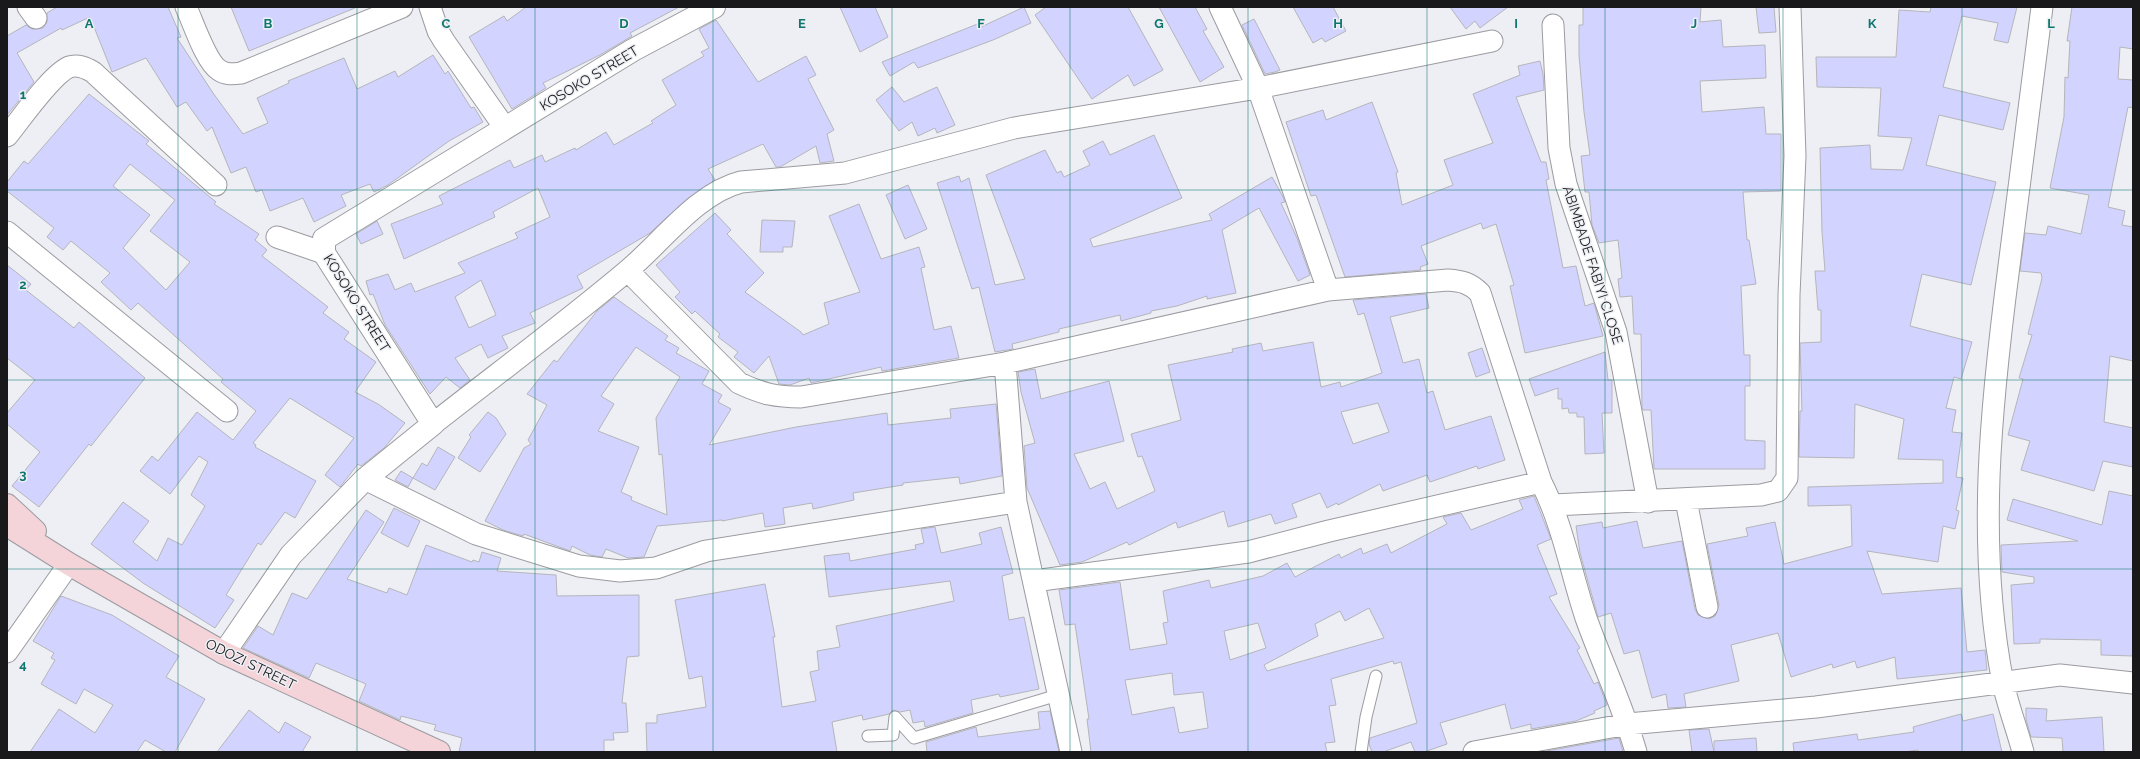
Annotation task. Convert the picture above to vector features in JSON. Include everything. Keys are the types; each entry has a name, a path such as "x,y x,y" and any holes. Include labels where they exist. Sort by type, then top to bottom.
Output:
{"main road":[{"path":"7,505 69,564"},
{"path":"7,525 69,564"},
{"name":"ODOZI STREET","path":"69,564 224,653 439,752"}],"street":[{"path":"186,7 210,60 218,70 228,74 240,73 402,7"},
{"path":"430,7 438,31 444,42 505,128"},
{"path":"1220,7 1258,88 1328,290"},
{"path":"1553,505 1648,502 1760,495 1778,491 1787,478 1790,295 1795,156 1790,7"},
{"path":"2023,752 2004,684 1991,598 1988,520 1990,438 1996,368 2042,7"},
{"name":"KOSOKO STREET","path":"433,424 324,253 324,239 634,50 707,8"},
{"name":"ABIMBADE FABIYI CLOSE","path":"1553,25 1559,148 1566,184 1616,332 1648,502"},
{"path":"224,653 292,555 365,479 628,271 708,197 725,186 741,182 845,173 1014,128 1258,88 1492,41"},
{"path":"7,136 58,75 70,67 82,66 93,72 216,184"},
{"path":"7,232 227,411"},
{"path":"277,238 324,253"},
{"path":"628,271 739,383 758,392 778,397 801,397 1005,363 1328,290 1448,280 1471,284 1480,293 1541,482 1553,505 1586,618 1628,724 1636,752"},
{"path":"1005,363 1016,502 1071,752"},
{"path":"365,479 476,534 579,566 620,571 656,568 706,550 1016,502"},
{"path":"1034,581 1248,552 1330,531 1541,482"},
{"path":"1686,500 1707,607"},
{"path":"7,652 69,564"},
{"path":"1474,752 1628,724 1816,707 2004,684 2060,675 2133,682"}],"lane":[{"path":"1361,752 1366,717 1376,676"},
{"path":"868,736 893,735 895,717 914,738 1058,695"}],"building":[{"path":"57,7 168,7 181,37 177,38 213,93 243,134 268,123 257,98 289,83 288,81 344,58 357,89 395,71 398,77 433,55 445,74 448,71 471,108 474,107 483,122 449,141 388,185 374,192 370,184 341,195 346,206 314,222 303,198 270,211 262,190 256,192 246,167 231,173 212,127 207,131 186,102 177,107 146,58 112,72 90,17 62,30 61,28 17,53 34,82 7,115 7,36 26,25 32,29 43,28 47,22 47,13"},
{"path":"231,7 355,7 355,8 249,51"},
{"path":"526,7 679,7 630,33 632,36 600,55 543,83 546,88 512,109 469,37 504,16 507,21"},
{"path":"840,7 875,7 888,37 860,52"},
{"path":"1024,7 1031,23 993,40 918,68 914,62 890,76 882,62 980,23 981,27"},
{"path":"1046,7 1128,7 1163,70 1134,86 1128,75 1092,99 1035,15"},
{"path":"1159,7 1195,7 1207,29 1203,31 1224,67 1200,82"},
{"path":"1293,7 1333,7 1346,31 1325,42 1322,38 1313,43"},
{"path":"1450,7 1508,7 1480,28 1475,21 1466,29"},
{"path":"1583,7 1701,7 1700,22 1721,20 1723,47 1765,45 1766,78 1700,81 1702,112 1764,107 1766,134 1781,134 1781,191 1743,192 1747,240 1749,240 1756,284 1741,286 1744,355 1750,355 1750,386 1745,386 1745,440 1765,441 1765,469 1654,469 1651,410 1643,410 1642,408 1641,334 1634,334 1632,296 1620,297 1618,279 1622,278 1618,240 1599,243 1592,225 1589,192 1585,192 1581,156 1590,155 1584,112 1579,55 1579,25 1583,25"},
{"path":"1756,7 1774,7 1776,32 1759,33"},
{"path":"1931,7 2017,7 2008,43 1994,40 1998,23 1962,16 1943,87 2010,103 2003,130 1939,115 1926,165 1996,182 1971,285 1922,274 1910,326 1972,342 1961,379 1954,377 1946,408 1956,410 1952,432 1962,433 1956,477 1963,478 1956,510 1959,511 1955,529 1943,526 1938,562 1867,551 1882,594 1961,588 1967,652 1985,650 1987,670 1897,679 1895,657 1857,668 1855,661 1833,668 1832,664 1791,677 1778,633 1731,645 1739,681 1684,694 1686,707 1668,708 1666,694 1652,698 1639,650 1624,654 1611,613 1598,617 1580,553 1576,526 1602,522 1603,528 1637,521 1643,548 1682,541 1695,609 1698,615 1709,619 1715,616 1719,605 1707,544 1748,536 1746,528 1775,522 1784,564 1852,546 1851,505 1808,506 1808,487 1943,483 1943,460 1898,459 1904,419 1855,404 1854,458 1799,457 1800,411 1802,411 1800,343 1821,342 1821,310 1818,310 1815,271 1825,271 1822,232 1820,148 1870,145 1871,169 1903,170 1912,138 1878,136 1881,88 1817,87 1816,57 1896,57 1899,10 1930,12"},
{"path":"2072,7 2133,7 2133,49 2120,47 2118,79 2133,80 2133,108 2128,107 2108,207 2125,211 2122,225 2133,227 2133,361 2110,356 2104,422 2133,428 2133,467 2103,461 2094,491 2021,470 2030,441 2008,435 2023,379 2019,378 2032,335 2028,334 2042,278 2041,273 2020,271 2025,233 2046,235 2048,226 2081,234 2089,195 2050,188 2064,117 2065,77 2068,78 2070,41 2067,41"},
{"path":"1254,19 1280,70 1265,74 1242,25"},
{"path":"716,20 758,82 806,56 816,75 808,79 834,130 827,134 834,161 820,163 816,146 780,167 776,167 763,144 708,169 715,180 687,199 650,233 577,276 583,288 530,313 535,323 502,336 508,348 488,358 481,344 455,358 470,380 460,388 446,377 430,394 385,325 373,294 370,295 366,281 388,274 395,290 411,283 415,292 465,273 458,263 518,238 515,233 550,217 538,188 493,212 495,217 404,259 391,224 443,204 439,196 510,160 514,168 542,155 545,162 575,148 576,150 606,132 614,145 653,123 651,121 676,105 662,80 704,56 701,52 709,48 699,29","holes":["481,280 496,315 469,328 455,297"]},
{"path":"1540,61 1544,90 1516,97 1541,162 1546,162 1549,179 1546,180 1563,268 1576,266 1585,306 1594,303 1603,336 1525,353 1510,286 1514,285 1496,224 1483,229 1481,223 1421,246 1428,264 1420,267 1421,270 1345,277 1316,195 1311,196 1286,122 1323,110 1326,120 1372,102 1398,172 1396,173 1402,205 1453,185 1444,160 1493,143 1473,94 1520,75 1518,66"},
{"path":"892,87 904,102 937,87 955,125 937,133 935,128 918,136 912,122 899,131 876,100"},
{"path":"89,94 149,141 146,144 216,202 214,204 259,234 255,240 267,250 262,256 328,307 323,313 349,332 344,339 376,362 355,392 378,404 405,423 384,448 361,466 358,464 340,487 325,475 354,438 290,398 253,443 256,445 255,447 316,481 295,518 285,512 261,545 258,543 226,595 234,600 215,628 143,583 91,544 123,502 149,521 133,542 157,561 168,538 182,545 205,506 191,495 208,462 199,456 170,494 140,471 152,456 158,461 197,412 233,440 256,411 221,382 223,379 138,303 131,310 101,282 110,273 71,241 63,250 47,237 54,228 7,191 7,182 24,161 28,164","holes":["130,164 175,200 150,231 190,262 166,290 123,248 150,215 113,186"]},
{"path":"1154,135 1182,198 1090,239 1093,247 1212,220 1209,214 1272,177 1285,202 1281,203 1297,238 1310,275 1298,281 1259,208 1222,230 1236,293 1207,299 1207,296 1177,306 1151,311 1151,313 1121,321 1120,315 1059,329 1059,332 1012,344 1013,349 995,352 979,287 972,289 937,183 959,176 961,182 969,178 995,285 1025,279 986,175 1045,150 1057,173 1061,171 1064,177 1090,165 1083,151 1103,141 1110,155"},
{"path":"908,185 927,229 905,239 886,195"},
{"path":"859,204 881,259 919,247 925,267 921,268 934,330 951,326 959,358 882,371 881,367 811,383 809,378 790,385 779,384 769,356 754,373 734,357 738,352 718,337 720,334 695,311 692,314 675,297 680,292 656,265 715,213 731,230 727,234 764,273 745,292 801,332 803,335 829,324 824,303 860,292 829,216"},
{"path":"762,220 795,221 792,247 783,247 783,252 760,252"},
{"path":"377,221 383,234 361,244 356,234"},
{"path":"7,265 31,284 26,290 74,328 79,322 145,378 91,446 89,444 39,507 12,486 40,452 7,424 7,413 35,380 7,358"},
{"path":"1426,294 1429,308 1390,317 1403,363 1419,359 1427,393 1433,391 1445,430 1491,416 1505,460 1478,469 1477,466 1430,482 1427,475 1383,491 1380,484 1338,505 1337,503 1327,508 1320,493 1292,504 1297,517 1275,524 1271,514 1228,527 1224,511 1178,528 1176,522 1129,545 1127,542 1082,562 1060,565 1027,488 1024,446 1035,443 1021,392 1018,372 1035,369 1041,399 1109,381 1124,441 1074,454 1090,489 1105,482 1117,509 1155,491 1142,456 1138,457 1131,434 1181,420 1168,365 1233,352 1232,349 1261,343 1263,351 1313,342 1321,387 1340,382 1341,387 1382,373 1364,313 1358,315 1353,300","holes":["1378,403 1389,432 1353,444 1341,412"]},
{"path":"614,297 668,336 665,340 679,348 676,353 709,371 702,384 722,395 718,402 731,409 709,445 796,427 887,413 888,425 951,418 950,409 996,404 1002,476 960,484 959,477 903,483 903,485 853,493 854,500 813,509 812,503 783,508 785,524 765,527 763,513 722,521 657,526 644,557 628,558 606,549 602,557 590,555 572,546 570,551 524,534 523,536 503,530 485,521 524,448 531,444 528,440 547,405 527,394 554,360 557,362 597,311","holes":["636,347 680,377 656,418 659,455 662,454 667,515 631,500 632,497 621,492 639,447 598,431 614,404 601,396"]},
{"path":"1482,348 1490,372 1476,377 1468,353"},
{"path":"1605,352 1608,380 1612,380 1612,413 1602,413 1604,453 1585,454 1584,417 1577,417 1577,413 1569,413 1568,408 1562,409 1562,399 1558,399 1558,388 1535,396 1529,379"},
{"path":"488,412 496,418 506,434 480,472 458,458 471,437 469,435"},
{"path":"438,447 455,457 435,490 413,478 422,463 427,466"},
{"path":"401,471 413,478 408,487 395,480"},
{"path":"2109,491 2133,496 2133,656 2101,655 2101,640 2040,639 2040,643 2014,644 2011,585 2034,583 2034,577 2002,572 2001,545 2078,541 2007,520 2013,499 2102,525"},
{"path":"1534,496 1551,539 1537,545 1557,594 1549,597 1580,648 1577,650 1594,684 1598,682 1607,705 1594,711 1595,713 1576,721 1531,729 1531,724 1511,729 1505,704 1440,723 1447,744 1424,752 1415,752 1411,742 1383,752 1372,752 1369,744 1370,738 1417,723 1401,662 1394,664 1393,661 1331,679 1336,705 1329,706 1335,742 1325,743 1327,752 1091,752 1087,719 1089,719 1075,624 1065,625 1059,590 1120,582 1130,650 1167,644 1163,623 1168,622 1163,591 1209,580 1211,588 1263,576 1287,563 1295,577 1339,554 1341,558 1361,548 1363,554 1387,544 1391,553 1447,524 1443,517 1461,513 1471,530 1523,509 1519,500","holes":["1369,608 1384,638 1267,671 1264,665 1318,636 1315,624 1340,611 1345,621","1258,623 1266,648 1230,660 1224,631","1172,673 1174,695 1203,692 1208,728 1179,733 1174,707 1132,715 1125,680"]},
{"path":"394,508 420,521 408,547 381,533"},
{"path":"366,510 384,522 347,579 387,593 389,588 407,595 426,545 472,562 473,560 479,562 482,552 501,558 497,571 556,575 557,596 639,595 639,656 627,657 622,703 626,703 628,732 613,733 614,740 604,740 604,752 459,752 462,738 434,730 436,725 401,716 400,720 359,701 366,684 316,663 309,678 243,648 258,626 273,635 292,593 307,599"},
{"path":"935,527 941,553 982,544 979,533 1001,527 1013,573 1002,576 1009,620 1024,617 1039,689 1000,697 999,694 971,700 973,713 925,727 924,721 913,723 910,710 900,712 893,710 889,714 863,720 862,715 832,722 837,752 647,752 646,723 657,723 657,715 706,707 702,676 689,679 675,600 765,584 775,637 773,637 782,707 816,701 810,672 819,670 817,651 840,647 836,626 954,601 950,581 829,597 824,556 849,553 850,561 916,549 915,545 924,543 921,529"},
{"path":"61,596 112,615 179,656 166,677 205,699 175,752 166,752 145,740 137,752 30,752 59,709 95,733 113,705 84,689 76,704 41,684 55,660 51,658 54,653 33,641"},
{"path":"2026,708 2047,709 2046,721 2102,717 2104,752 2063,752 2062,738 2031,737 2026,719"},
{"path":"249,710 279,733 285,722 311,737 302,752 217,752"},
{"path":"1050,711 1059,752 927,752 926,742 976,727 978,737 1040,729 1038,712"},
{"path":"1961,714 1963,721 1993,714 2002,752 1919,752 1918,750 1903,752 1794,752 1793,743 1857,734 1858,740 1914,732 1913,727"},
{"path":"1709,729 1714,752 1692,752 1689,730"},
{"path":"1619,738 1623,752 1541,752"},
{"path":"1756,738 1757,752 1714,752 1714,741"}]}
